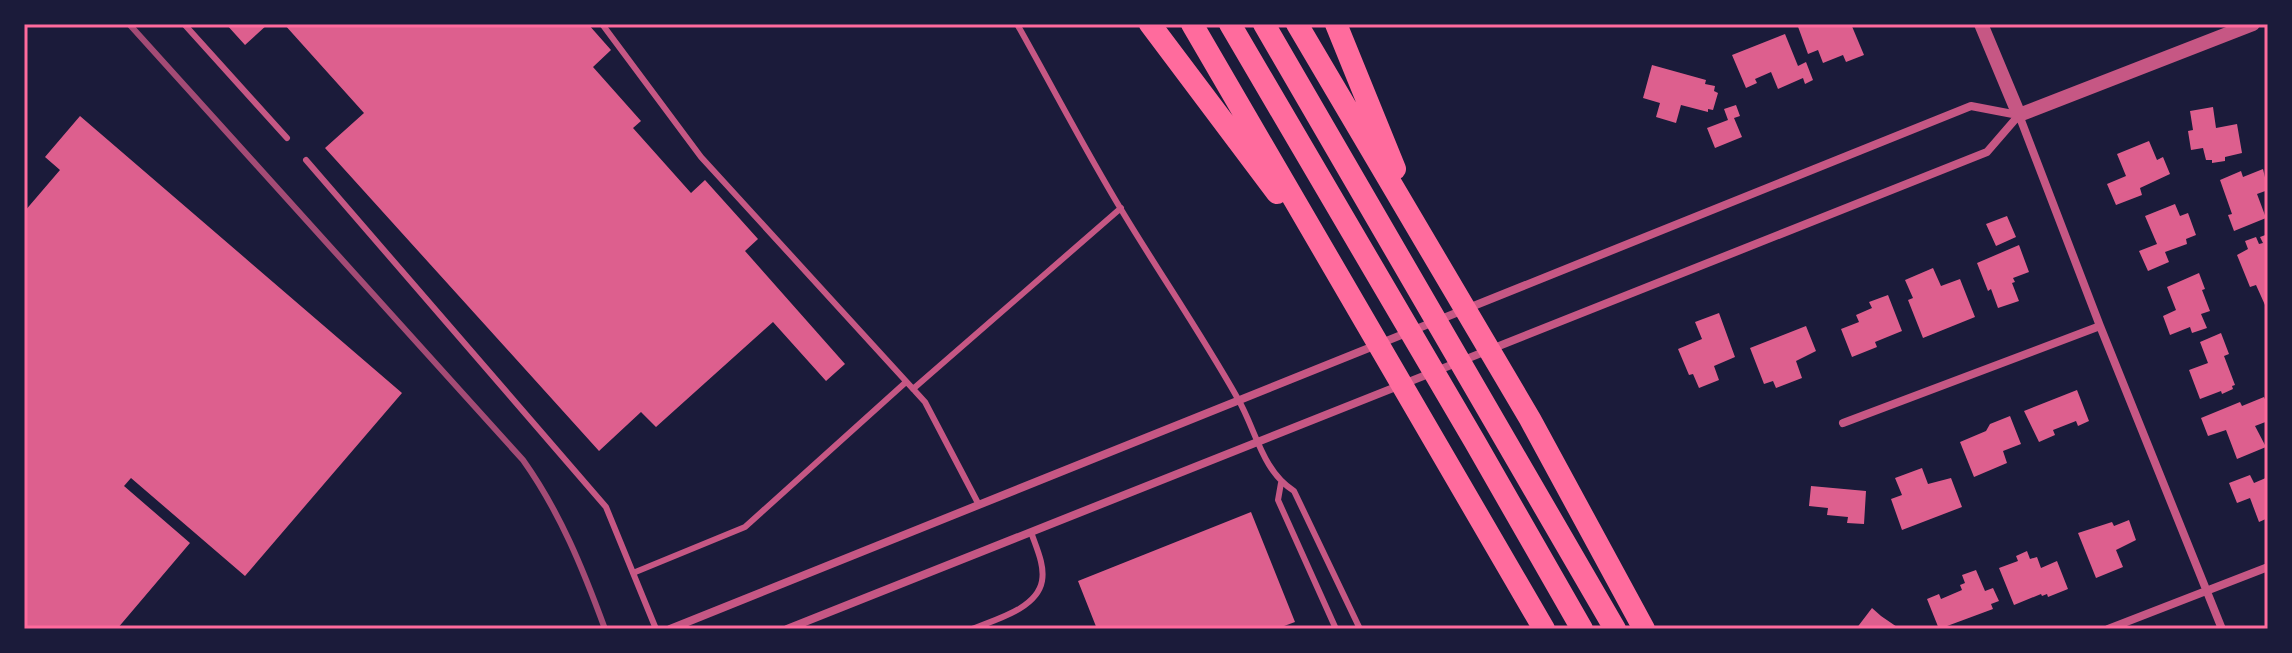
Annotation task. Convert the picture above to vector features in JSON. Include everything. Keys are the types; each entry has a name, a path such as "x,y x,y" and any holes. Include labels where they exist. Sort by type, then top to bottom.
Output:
{"highway":[{"path":"1150,24 1338,273"},
{"path":"1192,24 1544,629"},
{"path":"1230,24 1582,629"},
{"path":"1264,24 1615,629"},
{"path":"1297,24 1530,419 1644,629"},
{"path":"1336,24 1425,244"}],"street":[{"path":"1981,24 2222,629"},
{"path":"787,629 1987,152 2019,115 2253,24"},
{"path":"670,629 1971,106 2019,115"},
{"path":"1843,423 2100,326"},
{"path":"2108,629 2268,567"}],"lane":[{"path":"184,24 287,138"},
{"path":"602,24 701,157 925,402 979,505"},
{"path":"1017,24 1121,208 1240,401 1257,442 1281,483 1294,491 1360,629"},
{"path":"306,160 606,507 656,629"},
{"path":"913,389 1121,208"},
{"path":"633,573 745,527 906,382"},
{"path":"1281,483 1278,500 1336,629"},
{"path":"972,629 1025,607 1042,583 1041,563 1031,532"}],"building":[{"path":"226,24 268,24 245,45"},
{"path":"284,24 588,24 611,50 593,67 641,121 633,128 691,193 705,180 758,239 745,251 845,364 826,381 773,322 656,427 641,412 599,451 325,148 364,113"},
{"path":"1797,24 1834,24 1835,27 1851,24 1864,55 1846,62 1843,55 1823,63 1818,50 1808,54"},
{"path":"1785,34 1798,66 1806,62 1813,80 1805,84 1803,78 1778,89 1771,72 1755,79 1757,83 1746,88 1732,55"},
{"path":"1652,65 1706,80 1705,84 1715,86 1714,91 1718,93 1713,110 1708,109 1708,112 1681,105 1676,123 1656,117 1660,103 1643,98"},
{"path":"1736,105 1740,116 1734,118 1742,137 1715,148 1707,128 1728,120 1724,109"},
{"path":"2213,107 2216,128 2237,124 2242,153 2212,163 2212,160 2206,160 2203,148 2191,150 2188,131 2193,130 2190,111"},
{"path":"80,116 402,393 245,576 131,478 124,486 190,543 117,629 24,629 24,212 60,170 45,157"},
{"path":"2149,141 2157,160 2163,157 2170,174 2140,188 2142,195 2116,205 2107,184 2126,176 2117,154"},
{"path":"2263,169 2268,190 2257,194 2266,218 2234,231 2228,215 2232,214 2220,180 2241,171 2243,177"},
{"path":"2175,204 2180,216 2188,213 2196,235 2186,239 2187,244 2165,252 2169,262 2148,271 2139,251 2157,244 2145,216"},
{"path":"2007,216 2016,237 1996,246 1986,224"},
{"path":"2268,234 2268,304 2265,305 2256,285 2250,287 2237,255 2248,249 2245,241 2256,237 2259,244 2263,243 2260,237"},
{"path":"2019,245 2029,272 2013,278 2019,301 1998,308 1977,263"},
{"path":"1933,268 1941,286 1960,279 1975,317 1923,338 1908,300 1913,298 1905,280"},
{"path":"2199,273 2210,311 2201,314 2207,328 2192,333 2190,327 2170,335 2163,316 2176,310 2167,287"},
{"path":"1888,295 1902,331 1875,342 1877,347 1852,357 1841,329 1859,322 1856,315 1872,308 1869,302"},
{"path":"1719,313 1735,357 1714,366 1719,380 1699,388 1693,374 1689,375 1678,349 1702,339 1695,322"},
{"path":"1806,326 1816,351 1796,361 1802,378 1776,388 1773,381 1764,384 1750,348"},
{"path":"2221,333 2229,354 2224,356 2235,385 2222,394 2221,391 2200,399 2189,370 2208,363 2200,342"},
{"path":"2077,390 2089,421 2078,426 2076,421 2053,430 2055,435 2039,442 2024,411"},
{"path":"2264,397 2268,406 2268,421 2255,426 2266,447 2237,459 2226,430 2208,436 2201,418 2240,402 2242,406"},
{"path":"2010,416 2021,444 2003,451 2007,463 1974,477 1960,442"},
{"path":"1922,468 1928,484 1951,478 1962,507 1902,530 1891,499 1902,495 1895,478"},
{"path":"2250,475 2254,483 2268,477 2268,518 2259,522 2250,498 2237,503 2229,483"},
{"path":"1811,486 1866,491 1864,524 1847,523 1848,517 1827,515 1828,508 1809,506"},
{"path":"1251,512 1295,622 1276,629 1097,629 1078,581"},
{"path":"2129,520 2136,540 2116,550 2123,567 2096,578 2078,533"},
{"path":"2027,551 2030,559 2037,557 2041,568 2057,561 2068,589 2048,597 2041,594 2014,605 1999,568 2018,561 2016,556"},
{"path":"1976,570 1985,591 1993,588 1999,601 1991,604 1993,609 1939,629 1927,599 1939,594 1941,599 1962,590 1960,585 1965,583 1962,575"},
{"path":"1872,608 1881,616 1900,629 1856,629"}],"railway":[{"path":"129,24 523,460 570,542 605,629"}]}
